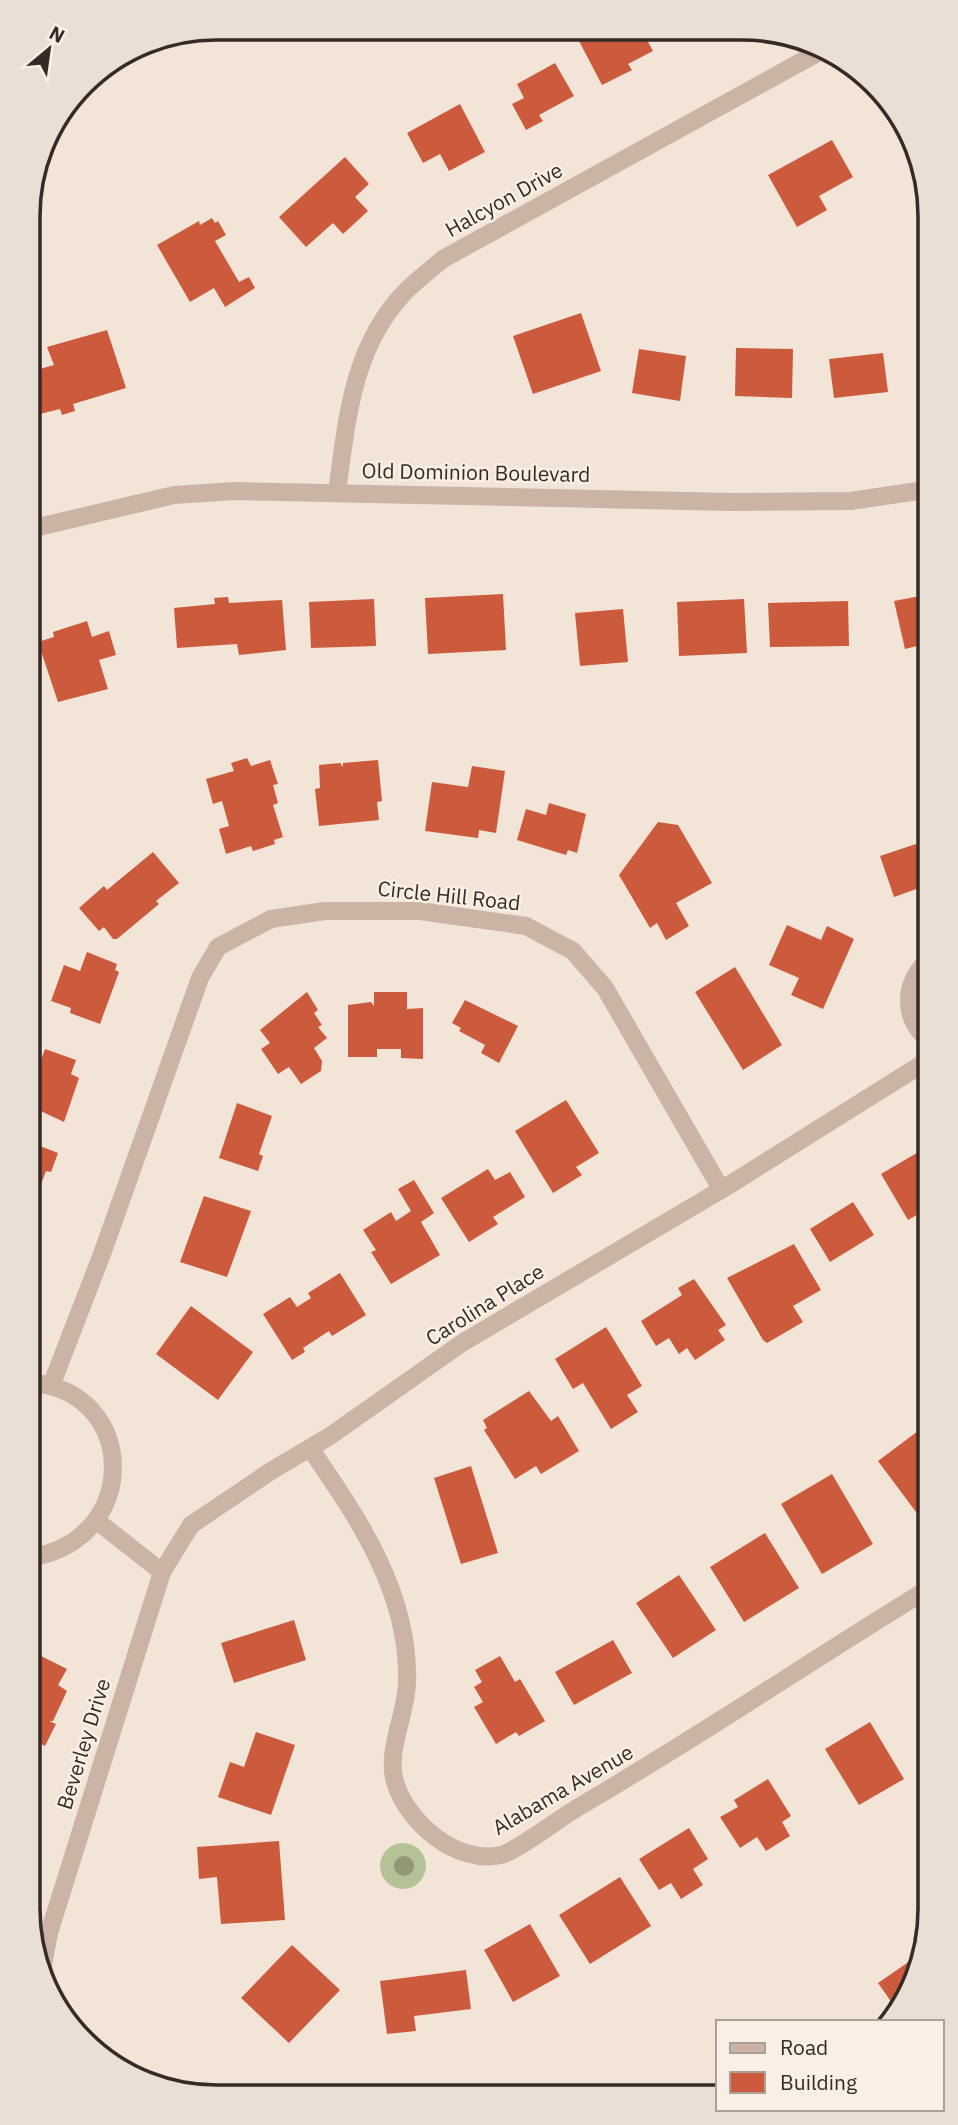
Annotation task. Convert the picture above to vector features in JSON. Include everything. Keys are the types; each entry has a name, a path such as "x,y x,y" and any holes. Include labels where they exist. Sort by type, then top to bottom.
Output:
{"street":[{"name":"Halcyon Drive","path":"337,492 350,398 364,351 382,319 406,291 443,259 812,56"},
{"name":"Old Dominion Boulevard","path":"41,526 174,495 235,491 758,502 850,501 918,491"},
{"name":"Circle Hill Road","path":"51,1386 102,1254 200,978 218,947 271,919 326,911 420,911 526,926 573,951 606,988 721,1189"},
{"path":"918,972 912,979 908,1002 912,1021 918,1028"},
{"name":"Carolina Place","path":"162,1572 191,1525 310,1448 462,1343 721,1189 918,1067"},
{"path":"40,1384 69,1393 87,1406 103,1427 110,1447 112,1482 109,1497 97,1521 66,1547 40,1555"},
{"name":"Alabama Avenue","path":"310,1448 365,1529 383,1566 404,1642 407,1684 392,1765 396,1784 418,1822 438,1839 464,1852 502,1855 664,1757 917,1596"},
{"path":"97,1521 162,1572"},
{"name":"Beverley Drive","path":"45,1952 49,1933 162,1572"}],"green space":[{"path":"403,1843 419,1850 426,1866 419,1882 403,1889 387,1882 380,1866 387,1850"}],"building":[{"path":"647,40 653,51 628,64 632,70 602,85 579,41"},
{"path":"555,63 574,96 539,115 543,121 526,130 512,104 524,98 517,84"},
{"path":"460,104 485,152 449,171 440,154 423,163 407,133"},
{"path":"832,140 853,177 819,196 827,210 797,227 768,175"},
{"path":"345,157 369,184 355,197 368,211 343,234 333,223 306,247 279,217"},
{"path":"212,218 215,223 218,221 226,235 215,241 239,282 249,277 255,288 225,307 214,288 190,302 157,245 199,221 200,225"},
{"path":"581,313 601,371 533,394 513,336"},
{"path":"107,330 126,388 73,404 75,411 62,415 60,409 41,414 41,369 54,365 47,347"},
{"path":"736,348 793,349 792,398 735,396"},
{"path":"639,349 686,356 680,401 632,393"},
{"path":"883,353 888,392 834,398 829,359"},
{"path":"503,594 506,650 428,654 425,598"},
{"path":"918,596 918,646 905,649 894,601"},
{"path":"228,597 229,603 282,600 286,650 239,655 237,644 177,648 174,608 215,604 214,598"},
{"path":"374,599 376,646 311,648 309,602"},
{"path":"744,599 747,653 679,656 677,602"},
{"path":"848,601 849,646 770,647 768,603"},
{"path":"623,609 628,662 580,666 575,613"},
{"path":"87,621 92,637 109,631 116,655 99,660 108,689 58,702 41,650 41,641 54,637 53,632"},
{"path":"247,758 251,766 270,760 278,784 273,785 278,803 273,805 283,837 274,840 275,844 253,851 251,846 226,854 219,829 229,826 222,801 213,804 206,779 234,771 231,763"},
{"path":"378,760 382,801 377,802 379,820 319,826 315,789 320,788 319,765 340,763 343,767 343,763"},
{"path":"472,766 505,771 496,833 479,830 478,838 425,831 432,782 468,787"},
{"path":"549,803 586,814 577,853 568,850 566,855 517,840 526,809 546,815"},
{"path":"658,822 678,825 712,883 676,903 689,926 666,940 657,923 650,928 619,875"},
{"path":"916,844 918,889 894,897 880,856"},
{"path":"153,852 179,883 156,901 159,904 117,939 113,939 104,927 99,931 79,908 104,886 107,890"},
{"path":"787,925 821,940 827,926 854,939 823,1009 791,995 799,978 769,965"},
{"path":"87,952 117,964 115,970 119,972 100,1024 70,1013 71,1008 51,1001 64,965 80,971"},
{"path":"735,967 782,1045 743,1070 695,992"},
{"path":"307,992 318,1010 314,1013 322,1025 318,1027 327,1038 314,1048 322,1061 321,1071 301,1084 289,1067 278,1074 261,1049 270,1043 260,1030"},
{"path":"374,992 407,992 407,1009 423,1008 423,1059 401,1058 401,1049 377,1049 377,1057 348,1057 348,1005 371,1002 374,1006"},
{"path":"465,1000 518,1026 499,1063 481,1053 485,1045 459,1031 461,1028 452,1023"},
{"path":"45,1049 76,1060 71,1074 79,1078 64,1122 40,1111 40,1061"},
{"path":"566,1100 599,1153 576,1167 582,1175 553,1193 515,1131"},
{"path":"237,1103 272,1116 259,1154 263,1156 258,1171 219,1158"},
{"path":"40,1146 58,1153 51,1172 46,1171 40,1186"},
{"path":"917,1153 917,1215 908,1220 881,1174"},
{"path":"488,1169 495,1180 510,1172 525,1197 493,1217 498,1224 469,1242 441,1198"},
{"path":"414,1180 434,1213 421,1222 440,1255 391,1284 371,1252 376,1250 363,1230 391,1212 396,1221 411,1211 398,1189"},
{"path":"204,1196 251,1211 227,1277 180,1262"},
{"path":"853,1202 874,1235 830,1262 810,1229"},
{"path":"794,1244 821,1290 793,1306 803,1322 767,1343 727,1278"},
{"path":"340,1273 366,1315 332,1336 329,1331 303,1348 305,1352 292,1360 263,1314 290,1297 297,1307 311,1298 308,1293"},
{"path":"694,1279 726,1325 718,1330 725,1340 695,1360 687,1348 679,1354 669,1338 656,1346 641,1321 682,1295 678,1288"},
{"path":"191,1306 253,1352 218,1400 156,1354"},
{"path":"606,1327 642,1386 627,1395 638,1412 611,1429 583,1383 573,1389 555,1359"},
{"path":"529,1391 551,1421 558,1416 579,1451 541,1474 536,1466 515,1479 484,1430 487,1428 483,1420"},
{"path":"917,1432 917,1514 878,1461"},
{"path":"471,1466 498,1553 461,1564 434,1478"},
{"path":"832,1474 873,1544 822,1574 781,1504"},
{"path":"765,1533 799,1588 744,1622 710,1567"},
{"path":"679,1575 716,1630 673,1658 636,1603"},
{"path":"294,1620 306,1660 234,1683 221,1643"},
{"path":"613,1640 632,1673 574,1705 555,1672"},
{"path":"40,1656 67,1669 58,1685 67,1691 53,1721 49,1721 56,1724 45,1746 40,1743"},
{"path":"500,1656 515,1682 520,1679 545,1721 519,1736 516,1732 496,1744 474,1707 483,1702 474,1687 482,1682 475,1670"},
{"path":"870,1722 904,1779 859,1805 825,1749"},
{"path":"256,1732 295,1745 271,1815 218,1797 230,1762 244,1767"},
{"path":"768,1779 791,1816 782,1822 790,1836 766,1851 757,1837 740,1848 720,1817 738,1807 734,1800"},
{"path":"689,1828 708,1859 693,1869 703,1885 681,1899 671,1883 659,1890 639,1859"},
{"path":"279,1841 285,1920 221,1924 217,1877 199,1879 197,1847"},
{"path":"620,1877 651,1926 590,1964 559,1915"},
{"path":"530,1924 560,1976 513,2002 484,1950"},
{"path":"292,1945 340,1990 289,2043 241,1998"},
{"path":"910,1961 891,2002 878,1983"},
{"path":"466,1970 471,2009 414,2016 416,2031 387,2034 380,1981"}]}
